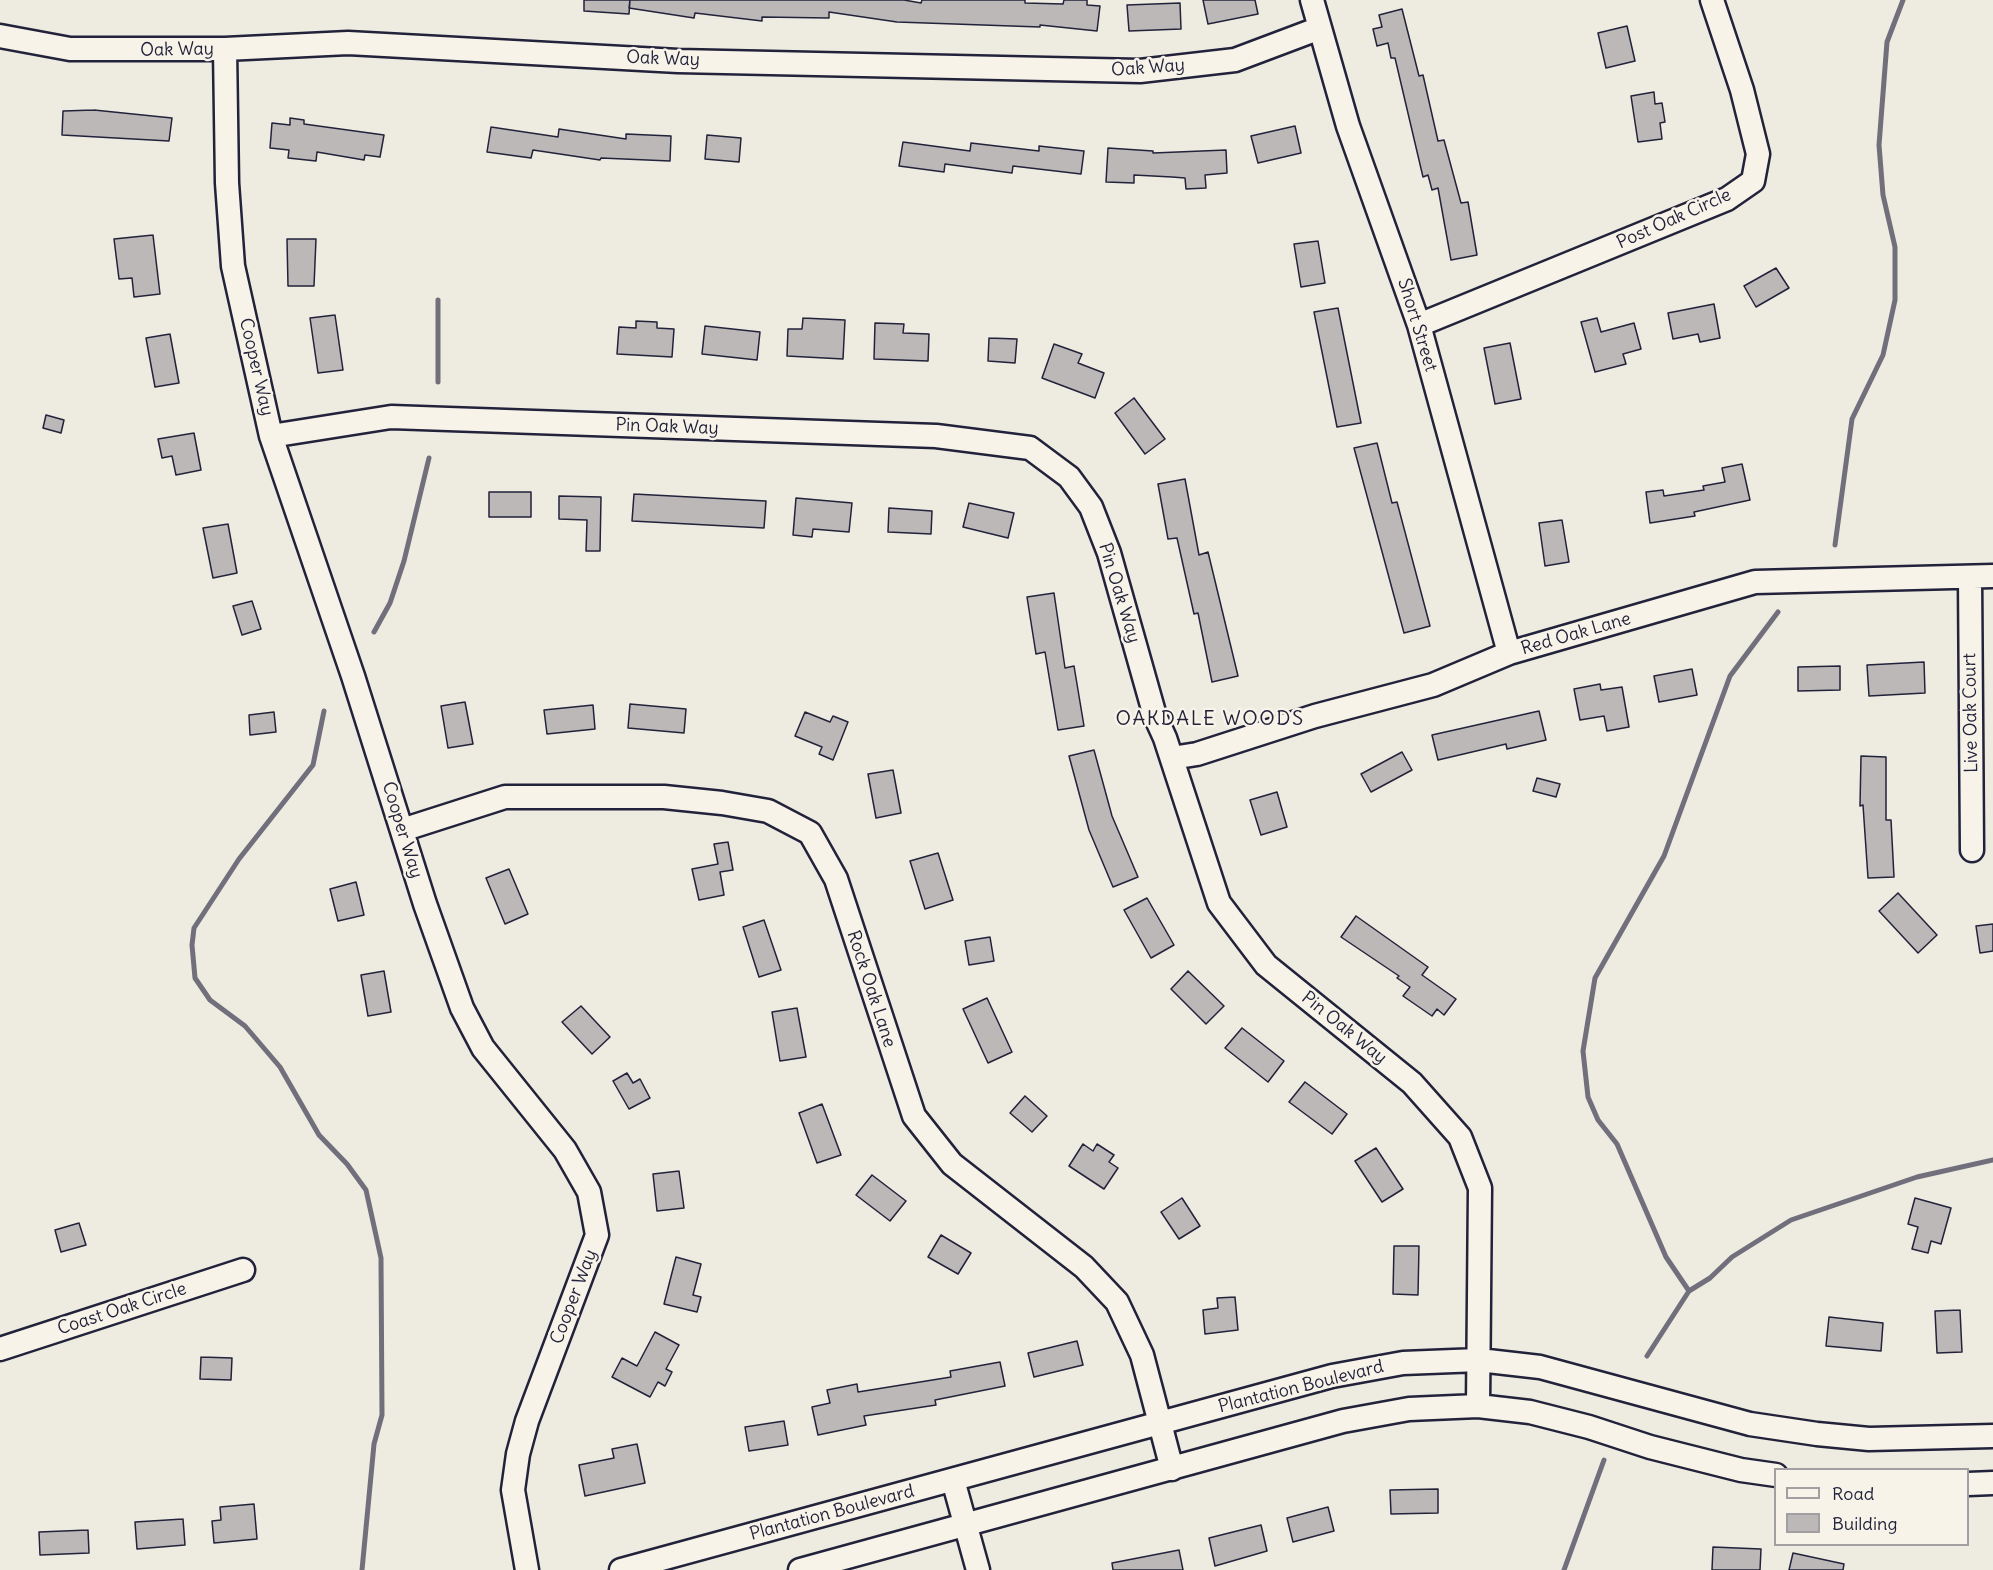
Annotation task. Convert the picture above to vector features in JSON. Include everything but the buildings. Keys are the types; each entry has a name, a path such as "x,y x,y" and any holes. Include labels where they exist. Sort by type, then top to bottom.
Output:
{"street":[{"name":"Short Street","path":"1312,0 1348,126 1419,325 1509,653"},
{"name":"Post Oak Circle","path":"1419,325 1727,199 1753,181 1758,154 1742,90 1712,0"},
{"name":"Oak Way","path":"0,36 70,49 225,49 348,43 678,61 1140,71 1235,60 1320,28"},
{"name":"Cooper Way","path":"225,49 226,183 233,266 271,436 335,622 425,904 462,1008 483,1048 570,1159 590,1192 597,1235 527,1421 518,1454 513,1490 527,1570"},
{"name":"Pin Oak Way","path":"271,436 392,417 936,436 1030,448 1069,477 1091,507 1108,553 1155,716 1172,758 1218,903 1266,965 1412,1083 1460,1137 1480,1188 1478,1406"},
{"name":"Red Oak Lane","path":"1172,758 1197,754 1315,716 1433,685 1509,653 1755,582 1993,576"},
{"name":"Live Oak Court","path":"1970,577 1972,850"},
{"name":"Rock Oak Lane","path":"402,830 505,797 652,797 722,803 768,811 810,833 836,879 914,1116 952,1164 1084,1267 1117,1302 1142,1355 1172,1469"},
{"name":"Coast Oak Circle","path":"0,1349 243,1270"},
{"name":"Plantation Boulevard","path":"621,1570 1332,1376 1402,1363 1479,1360 1540,1367 1750,1424 1806,1432 1869,1439 1993,1436"},
{"path":"800,1570 1343,1421 1409,1409 1478,1406 1530,1412 1589,1427 1650,1447 1741,1470 1774,1475"},
{"path":"953,1480 978,1570"},
{"path":"1969,1484 1993,1483"}],"waterway":[{"path":"1835,545 1852,419 1883,355 1895,300 1895,247 1883,195 1879,145 1887,42 1903,0"},
{"path":"438,300 438,382"},
{"path":"374,632 390,603 404,561 429,458"},
{"path":"1689,1291 1666,1257 1617,1144 1598,1120 1588,1097 1583,1051 1595,978 1664,856 1730,676 1778,612"},
{"path":"324,711 313,765 239,859 194,928 192,945 195,978 210,1000 245,1026 280,1067 319,1135 347,1164 366,1190 381,1258 382,1415 374,1444 362,1570"},
{"path":"1647,1356 1689,1291 1710,1278 1732,1257 1791,1220 1917,1177 1993,1160"},
{"path":"1564,1570 1604,1460"}],"district":[{"name":"OAKDALE WOODS","path":"1210,719"}]}
